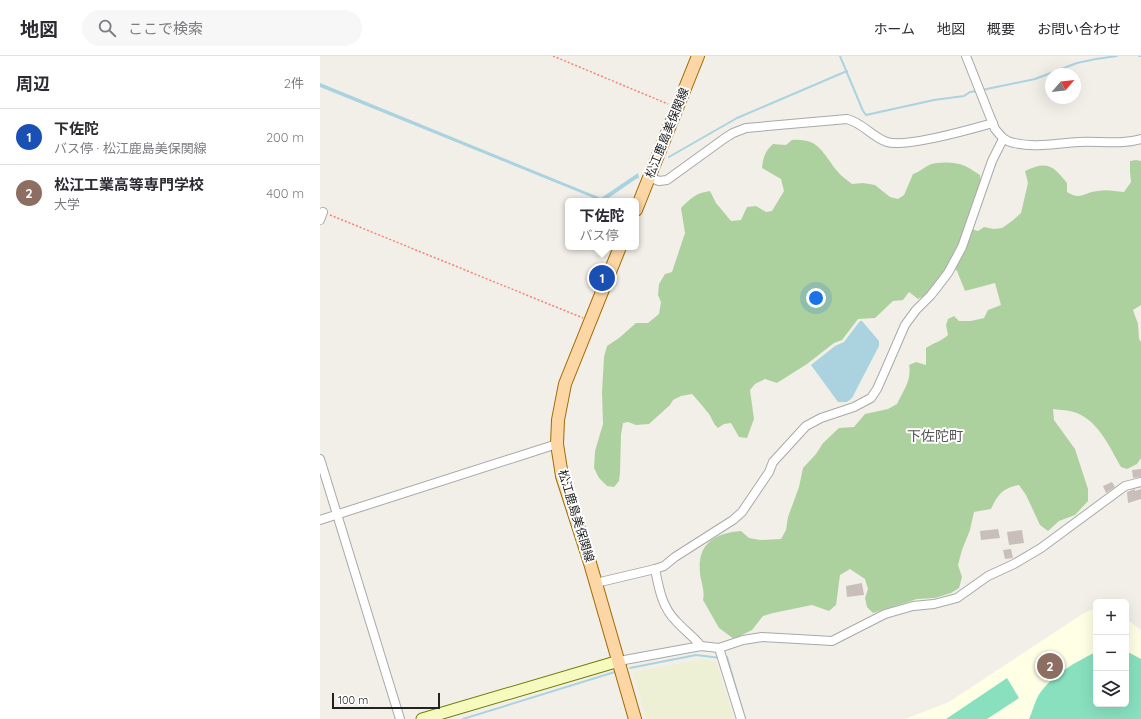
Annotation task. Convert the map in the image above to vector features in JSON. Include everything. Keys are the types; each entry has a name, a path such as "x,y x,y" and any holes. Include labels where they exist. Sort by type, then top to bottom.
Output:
{"main road":[{"name":"松江鹿島美保関線","path":"639,202 698,56"},
{"name":"松江鹿島美保関線","path":"619,250 564,384 558,420 557,444 562,476 596,584 635,719"}],"street":[{"path":"966,56 993,124 1003,139 1014,143 1035,145 1080,142 1131,142 1141,139"},
{"path":"649,177 659,181 667,180 725,138 746,128 847,118 859,123 887,142 896,143 932,138 993,124"},
{"path":"596,584 664,566 675,557 733,520 742,512 769,472 773,462 806,426 821,418 854,407 871,398 877,389 905,325 948,273 962,247 992,161 1003,139"},
{"path":"320,520 557,444"},
{"path":"320,459 400,719"},
{"path":"422,719 619,661 700,646 719,648 742,640 762,638 832,641 885,614 913,606 934,604 957,598 988,576 1014,564 1041,548 1124,486 1141,482"},
{"path":"656,569 658,587 666,609 700,646"},
{"path":"719,648 741,719"}],"path":[{"path":"552,56 677,107"},
{"path":"322,216 590,321"}],"shaded area":[{"path":"1093,609 1093,707 1129,707 1129,621 1141,630 1141,719 905,719 949,702 1084,613"},
{"path":"704,659 716,662 734,719 646,719 633,672"}],"green space":[{"path":"792,140 809,141 815,144 824,153 839,174 852,184 863,183 875,185 890,197 898,199 904,195 913,174 929,165 949,163 965,166 980,175 981,184 968,228 978,231 984,227 994,229 1002,228 1021,213 1028,183 1025,171 1039,166 1049,166 1058,172 1067,183 1067,192 1072,195 1079,196 1101,190 1124,192 1131,182 1130,161 1141,161 1141,305 1133,310 1138,324 1139,339 1141,342 1141,458 1137,464 1127,469 1121,467 1098,429 1085,417 1077,413 1053,409 1054,420 1075,449 1088,489 1088,501 1075,515 1059,521 1048,531 1040,525 1026,495 1019,485 1009,488 1002,492 996,499 991,509 974,512 970,530 958,565 962,577 959,588 951,593 935,598 917,599 873,613 867,607 865,598 868,589 865,579 850,569 840,575 836,605 829,611 812,605 773,613 763,616 752,630 734,639 719,628 703,600 704,593 700,573 700,563 701,554 705,547 715,538 731,532 741,531 749,538 760,540 781,539 786,530 788,517 799,487 803,468 816,454 823,443 839,428 854,427 865,414 888,409 897,404 908,381 910,370 909,365 916,362 926,365 926,348 948,335 946,325 948,319 954,316 959,321 971,321 984,318 988,310 1001,305 995,283 965,291 957,271 949,263 939,280 926,295 918,299 909,292 903,300 893,301 875,318 858,319 842,340 834,343 807,364 777,383 765,379 755,384 750,390 754,419 747,438 739,437 731,423 724,424 718,428 709,414 692,394 681,396 673,400 670,405 649,424 636,425 628,422 623,423 619,481 614,487 607,486 599,478 594,468 595,451 603,424 602,392 604,357 607,346 636,323 648,323 659,314 661,302 658,295 659,284 665,274 672,272 685,233 681,208 694,196 710,191 716,203 731,221 741,220 747,207 756,206 766,212 772,211 784,191 781,179 762,168 764,158 766,152 773,144 786,145"},
{"path":"1129,653 1141,659 1141,719 1029,719 1035,702 1045,686 1058,674 1093,654 1093,707 1129,707"},
{"path":"1007,678 1019,698 987,719 946,719"}],"water":[{"path":"320,83 601,198 594,198 320,87"},
{"path":"638,173 639,178 608,198 601,198"},
{"path":"860,321 862,321 879,341 879,346 852,398 847,402 838,402 811,365 835,346 844,342"}],"building":[{"path":"1141,469 1141,477 1133,478 1132,470"},
{"path":"1112,482 1115,487 1106,493 1103,486"},
{"path":"1135,489 1135,491 1141,489 1141,499 1128,503 1127,492"},
{"path":"998,529 1000,538 981,540 980,531"},
{"path":"1022,530 1024,543 1009,545 1007,532"},
{"path":"1011,549 1013,558 1005,559 1003,550"},
{"path":"862,583 864,595 847,597 846,586"}],"waterway":[{"path":"840,56 866,115 934,100 964,96 970,92 977,91"},
{"path":"982,90 1035,79 1077,63 1117,56"},
{"path":"669,157 737,118 847,71"},
{"path":"630,668 696,655 721,658"},
{"path":"725,657 727,657 745,719"},
{"path":"463,719 618,671"}],"place":[{"name":"下佐陀","path":"602,278"},
{"name":"松江工業高等専門学校","path":"1050,666"}],"district":[{"name":"下佐陀町","path":"935,436"}]}
